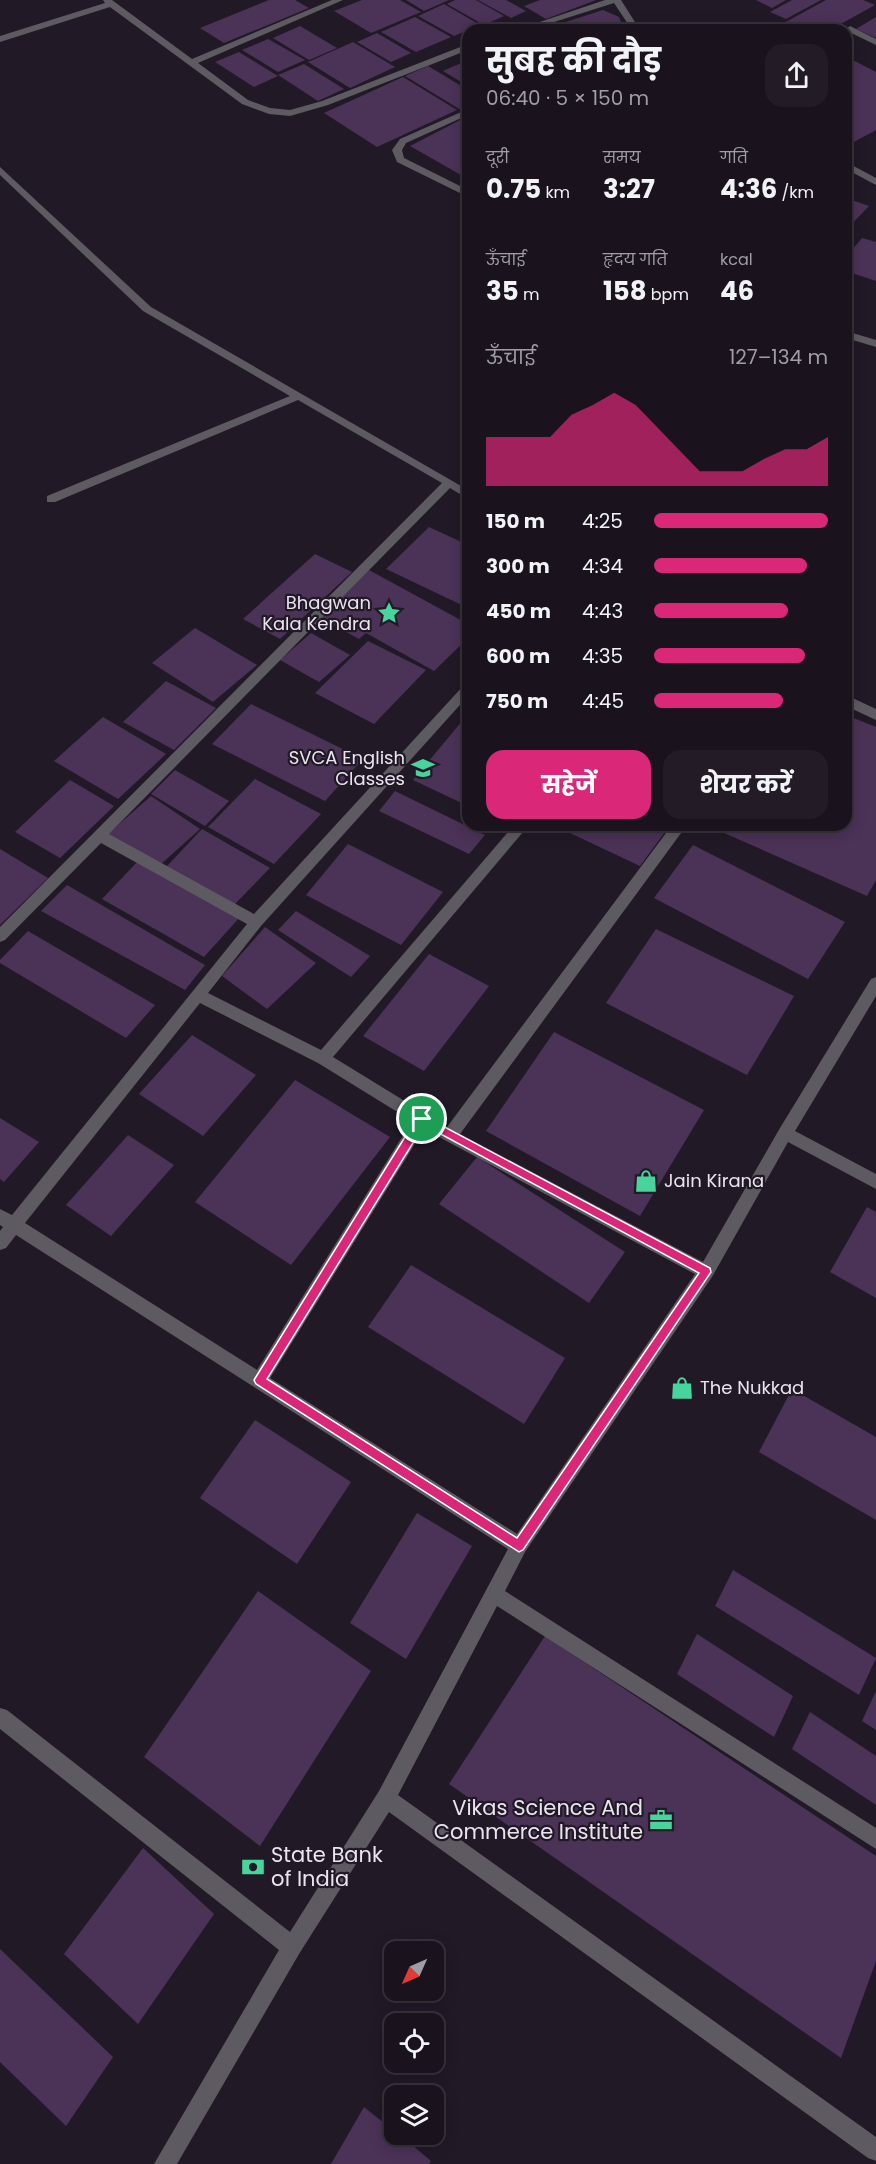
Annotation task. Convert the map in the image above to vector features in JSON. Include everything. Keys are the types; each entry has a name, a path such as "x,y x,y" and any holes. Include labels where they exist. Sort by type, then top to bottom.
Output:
{"street":[{"path":"191,63 339,0"},
{"path":"539,24 616,0 632,24"},
{"path":"0,39 109,2 254,107 269,111 290,112 325,104 462,49"},
{"path":"852,30 876,42"},
{"path":"462,115 403,141 397,150 400,160 462,191"},
{"path":"852,168 876,182"},
{"path":"0,170 147,309 462,491"},
{"path":"852,336 876,344"},
{"path":"51,499 299,396"},
{"path":"0,936 449,482"},
{"path":"0,1243 7,1220 199,995 256,922 462,695"},
{"path":"852,703 876,715"},
{"path":"323,1058 517,831"},
{"path":"449,1136 676,831"},
{"path":"99,835 256,922"},
{"path":"165,2164 292,1947 386,1798 519,1546 706,1272 785,1132 876,983"},
{"path":"199,995 323,1058 449,1136 706,1272"},
{"path":"260,1380 422,1119"},
{"path":"785,1132 876,1182"},
{"path":"7,1220 519,1546"},
{"path":"494,1594 876,1839"},
{"path":"0,1717 292,1947"},
{"path":"386,1798 876,2150"}],"building":[{"path":"269,0 295,0 309,8 224,43 200,28"},
{"path":"362,0 400,0 421,12 371,33 334,11"},
{"path":"406,0 449,0 424,11"},
{"path":"455,0 476,0 504,16 482,24 447,4"},
{"path":"478,0 506,0 526,11 511,18"},
{"path":"540,0 596,0 546,19 524,6"},
{"path":"756,0 786,0 772,8"},
{"path":"792,0 821,0 786,19 770,12"},
{"path":"826,0 863,0 875,5 841,24 782,24"},
{"path":"444,4 478,24 462,24 462,33 454,36 418,16"},
{"path":"603,10 619,17 622,24 560,24"},
{"path":"415,17 451,37 416,52 381,32"},
{"path":"876,17 876,38 856,29"},
{"path":"300,26 337,48 309,60 273,38"},
{"path":"377,33 411,53 391,62 357,42"},
{"path":"268,39 305,60 278,72 242,50"},
{"path":"353,42 395,67 350,88 308,62"},
{"path":"239,52 278,76 254,87 215,62"},
{"path":"852,60 876,72 876,130 852,143"},
{"path":"462,63 462,82 443,71"},
{"path":"304,64 344,89 318,101 278,75"},
{"path":"428,66 462,86 462,109 461,110 405,76"},
{"path":"403,77 457,110 377,147 324,113"},
{"path":"462,119 462,176 410,146"},
{"path":"852,200 869,206 852,224"},
{"path":"862,238 876,242 876,281 852,273 852,250"},
{"path":"429,527 462,542 462,605 386,569"},
{"path":"315,554 352,572 280,639 243,619"},
{"path":"369,570 462,621 462,644 434,671 366,633 359,639 317,616"},
{"path":"195,628 257,665 213,702 152,663"},
{"path":"311,633 350,655 319,682 280,660"},
{"path":"368,641 426,670 374,724 315,693"},
{"path":"166,681 216,708 174,750 123,722"},
{"path":"251,704 363,759 325,801 212,744"},
{"path":"103,717 166,754 118,799 54,761"},
{"path":"852,717 876,727 876,880 867,896 720,831 852,831"},
{"path":"462,721 462,803 413,780"},
{"path":"175,770 229,801 205,826 151,794"},
{"path":"255,779 321,814 274,864 208,827"},
{"path":"70,780 114,806 60,858 15,832"},
{"path":"395,791 462,824 462,831 477,831 485,835 469,854 379,811"},
{"path":"151,796 200,829 160,865 108,834"},
{"path":"202,829 270,868 233,906 166,867"},
{"path":"566,831 666,831 640,866"},
{"path":"348,844 443,892 401,945 306,895"},
{"path":"693,845 845,922 808,979 654,898"},
{"path":"0,849 48,878 0,925"},
{"path":"139,860 240,917 204,957 102,899"},
{"path":"67,885 205,965 185,990 41,911"},
{"path":"296,911 370,956 351,977 278,930"},
{"path":"265,927 316,963 267,1009 222,976"},
{"path":"656,929 794,996 747,1075 606,1003"},
{"path":"28,931 155,1005 126,1038 0,963 0,960"},
{"path":"429,954 489,986 424,1071 363,1036"},
{"path":"554,1032 704,1110 640,1216 486,1131"},
{"path":"192,1035 256,1075 203,1136 139,1094"},
{"path":"295,1080 390,1137 291,1265 195,1202"},
{"path":"0,1118 39,1142 4,1182 0,1179"},
{"path":"128,1135 174,1165 111,1236 66,1205"},
{"path":"477,1157 625,1252 589,1303 439,1204"},
{"path":"867,1207 876,1212 876,1298 830,1272"},
{"path":"411,1265 565,1358 524,1424 368,1327"},
{"path":"792,1389 876,1437 876,1520 759,1452"},
{"path":"255,1420 351,1482 297,1564 200,1498"},
{"path":"417,1513 472,1546 406,1659 350,1623"},
{"path":"733,1570 876,1658 859,1695 715,1606"},
{"path":"258,1591 371,1671 260,1846 144,1757"},
{"path":"697,1634 793,1696 774,1737 677,1674"},
{"name":"Vikas Science And Commerce Institute","path":"545,1636 876,1856 876,1961 841,2058 449,1784"},
{"path":"876,1691 876,1730 862,1721"},
{"path":"810,1712 876,1756 876,1805 792,1749"},
{"path":"143,1848 214,1914 138,2024 64,1954"},
{"path":"0,1949 113,2057 66,2126 0,2062"},
{"path":"364,2107 384,2123 384,2145 412,2145 431,2161 429,2164 331,2164"}],"place":[{"name":"Bhagwan Kala Kendra","path":"389,613"},
{"name":"SVCA English Classes","path":"423,768"},
{"name":"Jain Kirana","path":"646,1181"},
{"name":"The Nukkad","path":"682,1388"},
{"name":"Vikas Science And Commerce Institute","path":"661,1820"},
{"name":"State Bank of India","path":"253,1867"}],"route":[{"path":"422,1119 449,1136 706,1272 519,1546 260,1380 422,1119"}]}
